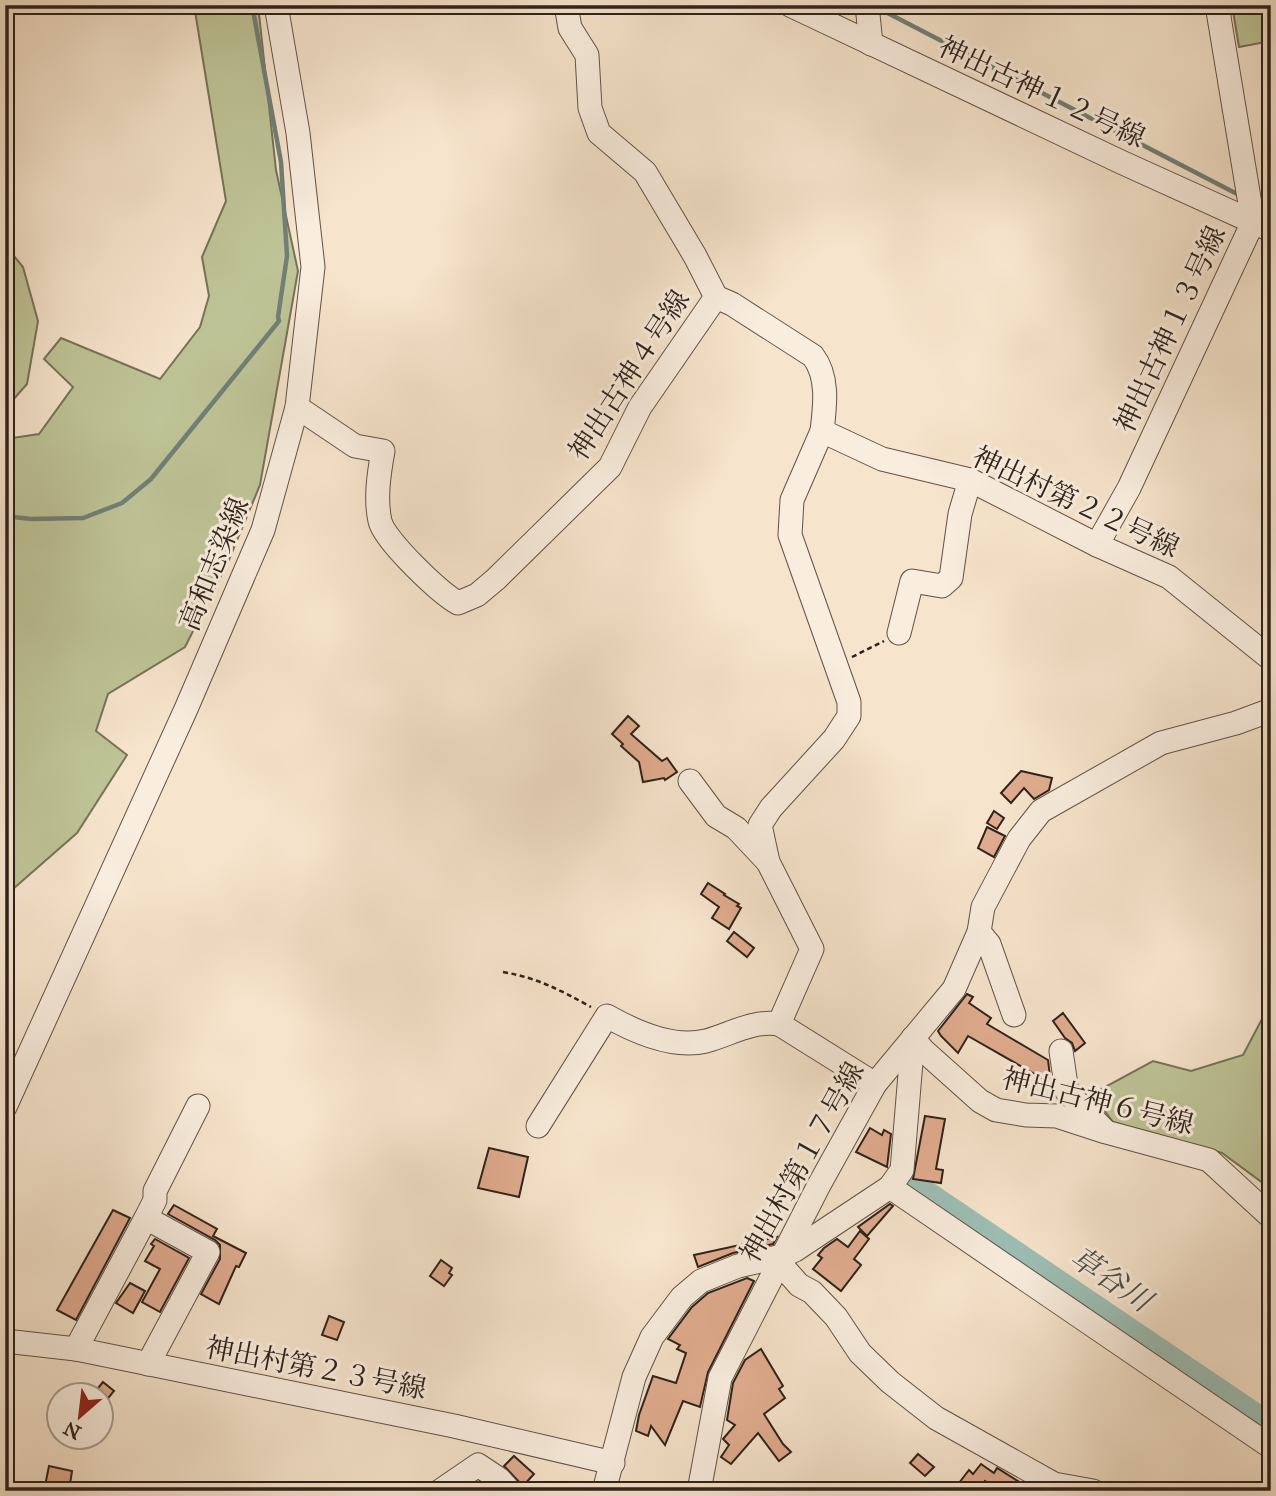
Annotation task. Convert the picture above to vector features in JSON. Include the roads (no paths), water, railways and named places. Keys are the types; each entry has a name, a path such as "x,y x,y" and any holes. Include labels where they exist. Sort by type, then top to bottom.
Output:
{"street":[{"name":"高和志染線","path":"5,1107 187,709 263,530 297,407 313,267 298,133 276,5"},
{"path":"566,5 570,28 587,55 590,107 599,133 645,172 716,297 732,304 813,356 822,369 825,407 822,431 792,500 790,535 849,702 849,716 834,739 771,808 760,825 768,862 812,949 779,1024"},
{"name":"神出古神１２号線","path":"790,5 1262,226"},
{"path":"867,5 871,44"},
{"name":"神出古神１３号線","path":"1097,545 1129,488 1262,226 1217,5"},
{"name":"神出古神４号線","path":"297,407 355,446 383,451 378,482 380,522 384,532 444,596 458,603 477,595 496,579 610,467 640,407 716,297"},
{"name":"神出村第２２号線","path":"822,431 883,459 970,480 1097,545 1169,577 1271,659"},
{"path":"899,633 912,581 942,586 951,578 960,514 970,480"},
{"name":"神出村第１７号線","path":"699,1491 720,1378 875,1084 954,989 979,932 983,906 1019,839 1041,811 1161,743 1236,723 1271,710"},
{"path":"690,781 716,816 736,828 768,862"},
{"path":"979,932 989,944 1014,1015"},
{"path":"538,1126 607,1016 648,1034 686,1043 705,1041 764,1021 779,1024 875,1084"},
{"path":"604,1491 634,1377 652,1337 682,1297 701,1281 713,1276 795,1250 890,1187 902,1170 913,1038"},
{"name":"神出古神６号線","path":"913,1038 980,1101 996,1110 1058,1116 1209,1160 1271,1217"},
{"path":"1061,1051 1067,1092 1106,1132"},
{"path":"76,1349 146,1218 155,1200 155,1191 198,1107"},
{"path":"890,1187 1271,1447"},
{"path":"146,1218 208,1252 148,1364"},
{"path":"782,1256 785,1268 799,1285 812,1292 836,1317 860,1353 890,1382 936,1418 1054,1484 1093,1491"},
{"name":"神出村第２３号線","path":"5,1341 76,1349 454,1426 613,1463"},
{"path":"440,1491 478,1465 499,1479 510,1491"}],"waterway":[{"path":"5,516 31,519 83,518 122,503 151,479 279,321 287,256 281,162 252,5"},
{"path":"876,7 1241,196"},
{"path":"1258,205 1271,211"},
{"name":"草谷川","path":"913,1186 1271,1428"}]}
